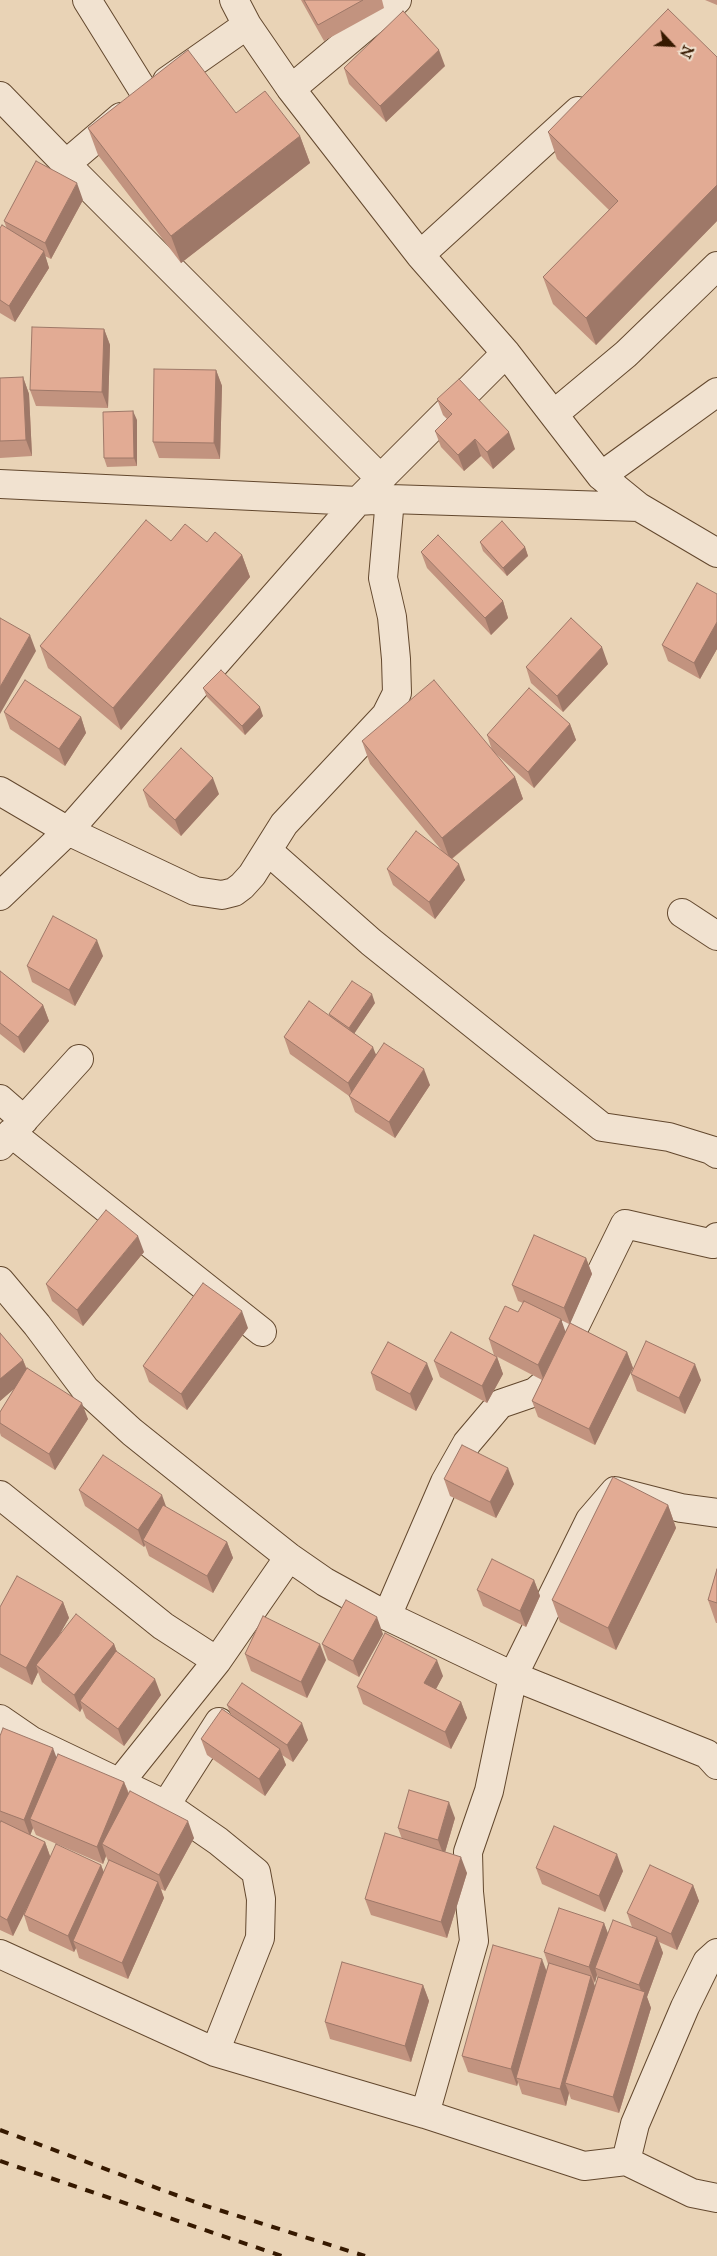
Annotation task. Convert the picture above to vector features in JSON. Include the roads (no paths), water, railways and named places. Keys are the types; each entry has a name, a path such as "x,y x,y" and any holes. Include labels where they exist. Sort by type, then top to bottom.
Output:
{"street":[{"path":"87,0 146,96"},
{"path":"234,0 248,25 291,89 420,255 506,353 601,476 639,507 717,553"},
{"path":"291,89 397,0"},
{"path":"66,164 146,96 248,25"},
{"path":"420,255 599,92"},
{"path":"0,96 385,489 639,507"},
{"path":"554,414 626,354 717,266"},
{"path":"0,896 68,831 358,501 385,489 506,353"},
{"path":"601,476 717,392"},
{"path":"0,484 358,501"},
{"path":"0,791 68,831 195,891 213,894 234,892 242,886 268,851 284,824 386,716 397,692 392,617 382,578 385,489"},
{"path":"268,851 371,942 602,1127 669,1137 711,1150 717,1154"},
{"path":"682,914 717,936"},
{"path":"12,1133 79,1058"},
{"path":"0,1099 12,1133 262,1332"},
{"path":"387,1616 445,1482 467,1443 500,1404 535,1392 548,1380 625,1224 713,1244 717,1237"},
{"path":"0,1280 38,1326 85,1389 132,1432 289,1557 325,1582 387,1616 513,1676 707,1754 717,1765"},
{"path":"425,2114 474,1941 469,1892 468,1852 489,1791 513,1676 590,1520 615,1491 681,1508 717,1513"},
{"path":"0,1495 163,1626 217,1661"},
{"path":"120,1782 217,1661 289,1557"},
{"path":"0,1719 32,1741 166,1805 218,1841 256,1872 261,1900 260,1938 215,2052"},
{"path":"166,1805 219,1722"},
{"path":"626,2161 635,2124 685,2007 707,1962 717,1953"},
{"path":"0,1954 215,2052 425,2114 584,2166 626,2161 692,2193 717,2198"}],"railway":[{"path":"0,2130 203,2205 365,2256"},
{"path":"0,2161 282,2256"}]}
